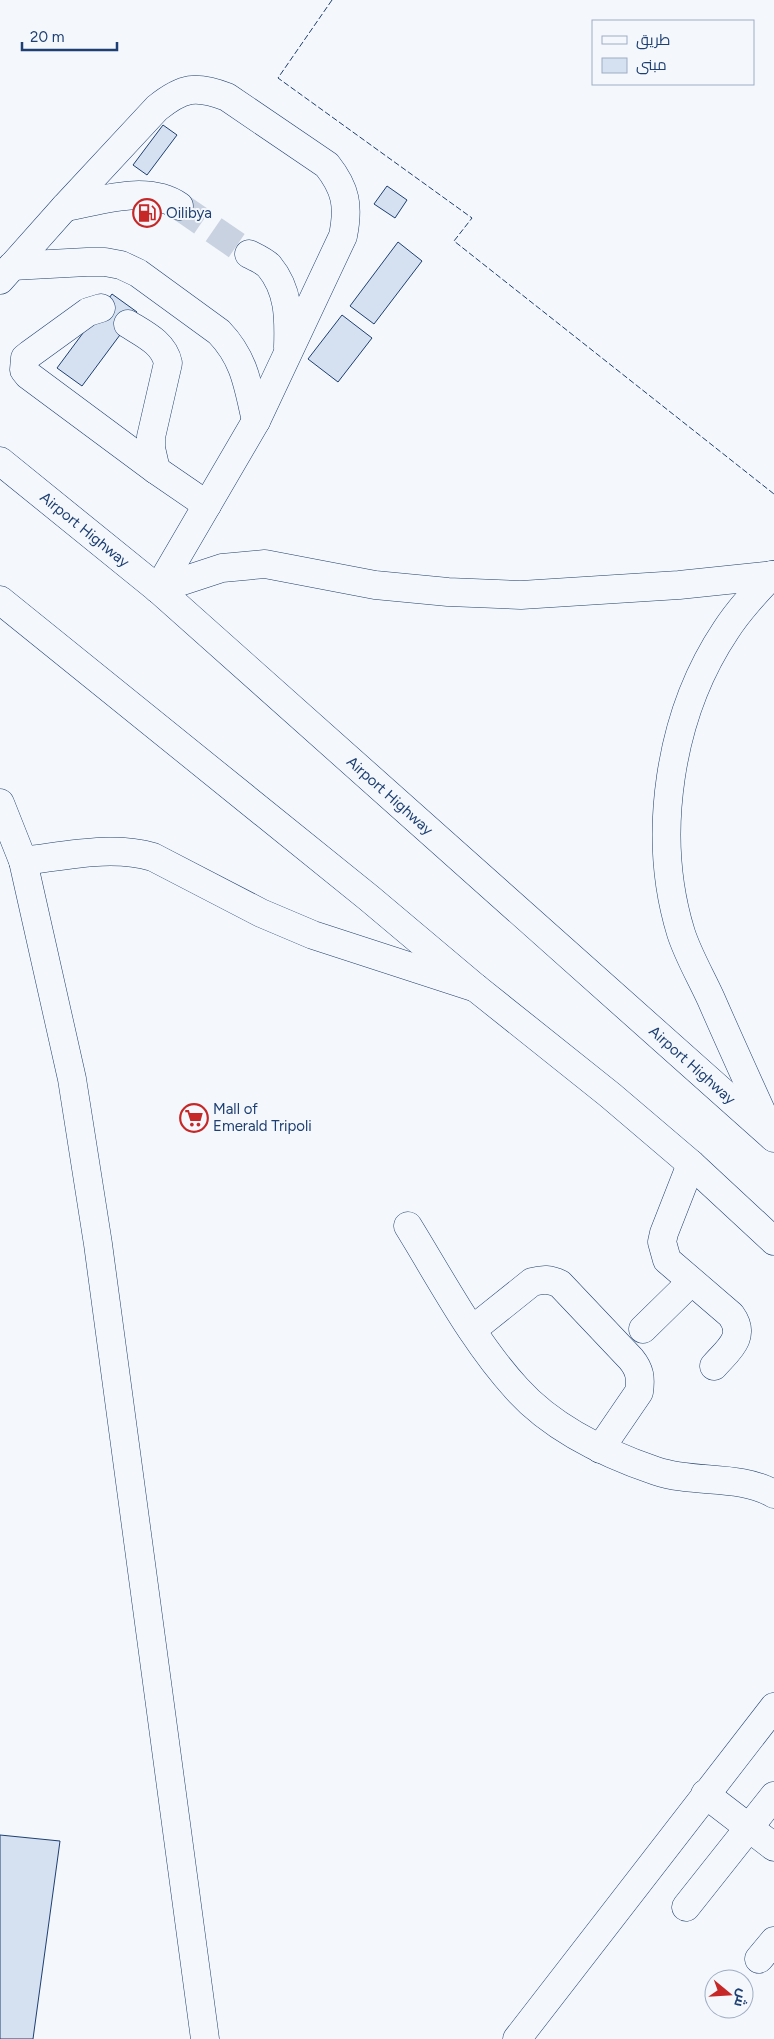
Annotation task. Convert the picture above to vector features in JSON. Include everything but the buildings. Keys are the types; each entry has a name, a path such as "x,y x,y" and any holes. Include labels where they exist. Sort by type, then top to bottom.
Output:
{"main road":[{"path":"6,273 157,108 172,95 190,89 209,90 227,97 327,165 345,196 347,216 343,236 288,354 256,421 158,590"},
{"path":"65,207 142,194 156,196 179,206"},
{"path":"249,254 268,265 285,295 289,315 288,354"},
{"path":"6,273 105,262 121,265 138,273 219,332 228,342 244,370 256,421"},
{"path":"101,308 88,312 25,358 24,370 28,375 156,470 207,505"},
{"path":"128,324 162,347 168,363 151,437 152,460 156,470"},
{"name":"Airport Highway","path":"0,461 158,590 774,1137"},
{"path":"158,590 222,568 265,564 376,585 448,592 521,595 679,585 773,575"},
{"path":"773,575 747,602 725,631 707,662 692,695 680,732 672,770 668,808 667,847 672,891 681,934 774,1137"},
{"path":"0,600 610,1095 691,1164 774,1241"},
{"path":"0,803 23,862 72,1079 98,1244 204,2039"},
{"path":"23,862 119,850 136,852 153,857 261,913 313,935 476,988"},
{"path":"691,1164 662,1242 667,1260 736,1322 738,1330 736,1339 714,1366"},
{"path":"408,1226 472,1330 518,1390 547,1416 600,1449 629,1462 662,1473 749,1485 774,1494"},
{"path":"472,1330 532,1282 542,1279 560,1284 631,1359 640,1373 639,1392 600,1449"},
{"path":"643,1330 691,1282"},
{"path":"517,2039 774,1707"},
{"path":"705,1794 774,1847"},
{"path":"686,1907 774,1796"}],"tunnel":[{"path":"179,206 249,254"}],"fence":[{"path":"332,0 278,78 472,218 454,241 774,494"}],"place":[{"name":"Oilibya","path":"147,213"},
{"name":"Mall of Emerald Tripoli","path":"194,1118"}]}
